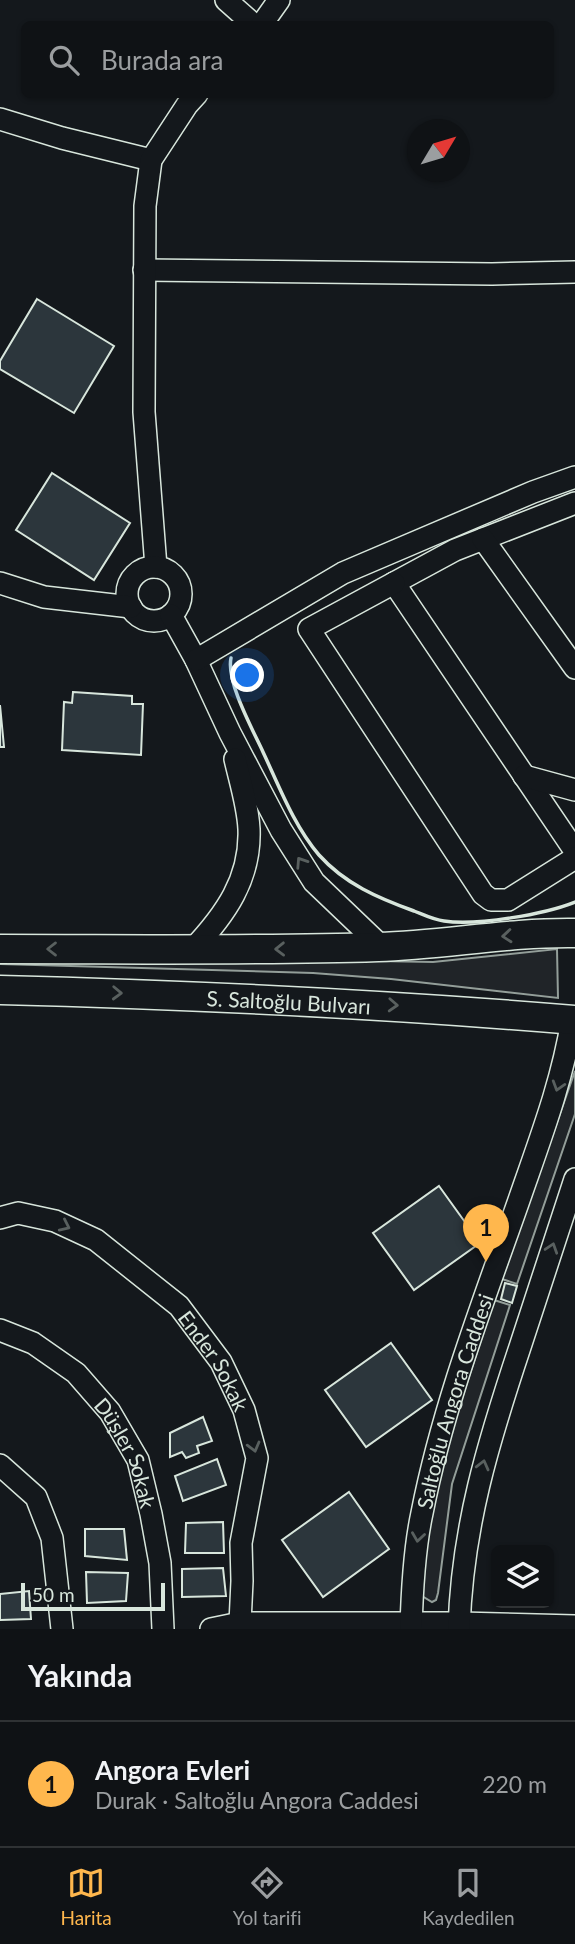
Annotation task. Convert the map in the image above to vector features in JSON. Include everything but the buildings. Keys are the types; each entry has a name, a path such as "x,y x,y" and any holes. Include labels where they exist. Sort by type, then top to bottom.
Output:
{"main road":[{"path":"0,949 382,947 541,933 575,933"},
{"name":"S. Saltoğlu Bulvarı","path":"0,990 407,1006 574,1020"}],"street":[{"path":"226,0 250,21"},
{"path":"264,21 279,0"},
{"path":"156,567 145,412 145,206 151,160 193,98"},
{"path":"0,119 151,160"},
{"path":"144,270 492,274 575,272"},
{"path":"196,660 343,573 533,492 575,477"},
{"path":"575,503 455,550 309,629 483,894 491,900 508,900 575,858"},
{"path":"483,539 575,668"},
{"path":"156,567 173,574 178,582 181,600 170,615 154,621 137,614 131,607 128,592 134,576 140,571 156,567"},
{"path":"0,583 44,597 131,607"},
{"path":"394,583 575,851"},
{"path":"170,615 196,660 230,733 281,830 314,882 382,947"},
{"path":"192,950 214,926 236,894 247,862 249,828 230,733"},
{"path":"524,776 575,790"},
{"name":"Saltoğlu Angora Caddesi","path":"411,1626 418,1540 433,1467 454,1387 555,1093 574,1020"},
{"name":"Saltoğlu Angora Caddesi","path":"459,1626 466,1540 485,1456 575,1179"},
{"name":"Ender Sokak","path":"0,1218 18,1213 55,1221 96,1240 179,1306 221,1362 244,1410 257,1458 241,1542 240,1623"},
{"name":"Düşler Sokak","path":"0,1330 33,1343 76,1373 110,1412 138,1460 152,1514 160,1563 163,1629"},
{"path":"0,1465 36,1497 48,1527 57,1572 62,1629"},
{"path":"211,1629 240,1623 267,1627 575,1626"}],"shaded area":[{"path":"557,949 558,998 313,973 0,964 0,954 433,962"},
{"path":"575,1071 575,1114 517,1284 502,1279"},
{"path":"494,1300 510,1305 452,1484 438,1593 436,1600 432,1602 422,1596 426,1539 449,1438"}],"wall":[{"path":"231,658 232,680 241,706 288,805 310,844 329,865 351,882 375,895 444,921 474,922 511,918 575,902"}],"place":[{"name":"Angora Evleri","path":"486,1262"}]}
